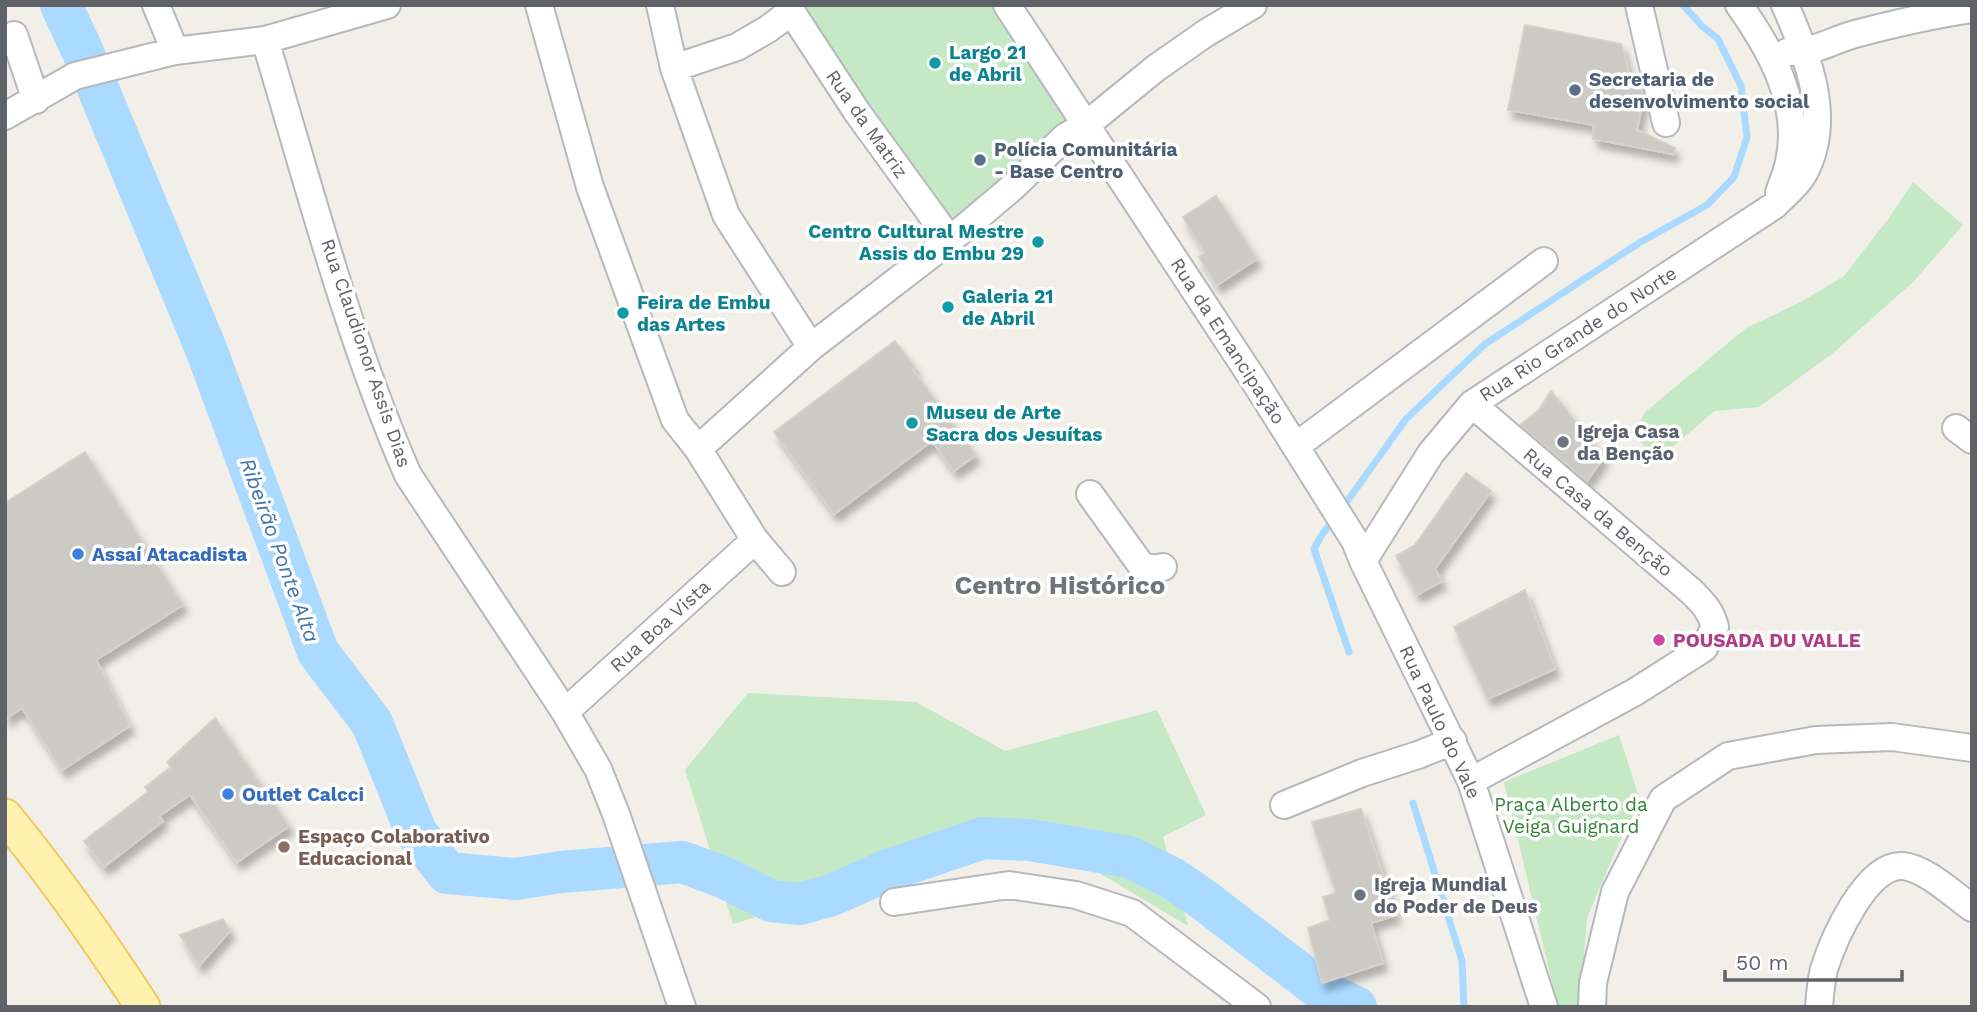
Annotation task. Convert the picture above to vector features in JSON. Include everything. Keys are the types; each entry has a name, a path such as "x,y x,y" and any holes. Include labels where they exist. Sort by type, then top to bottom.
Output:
{"main road":[{"path":"5,816 45,864 106,948 143,1007"}],"street":[{"path":"5,116 75,76 175,51 265,40 387,5"},
{"path":"539,5 590,187 676,420 698,449 755,540 782,572"},
{"path":"660,5 674,68 726,215 811,347"},
{"name":"Rua da Emancipação","path":"1007,5 1296,446 1359,551"},
{"path":"698,449 811,347 950,240 1014,186 1065,137 1086,125 1186,47 1253,5"},
{"path":"1639,5 1666,123"},
{"path":"1775,205 1789,162 1791,117 1788,96 1768,51 1746,16 1787,6"},
{"name":"Rua Rio Grande do Norte","path":"1359,551 1431,453 1472,404 1775,205 1803,175 1816,135 1818,117 1805,52 1787,6"},
{"path":"155,8 175,51"},
{"path":"674,68 737,47 790,8"},
{"name":"Rua da Matriz","path":"790,8 857,112 950,240"},
{"path":"1768,51 1805,52 1851,35 1938,14 1972,9"},
{"path":"14,35 36,100"},
{"name":"Rua Claudionor Assis Dias","path":"265,40 349,315 389,432 408,475 565,712 598,769 645,894 682,1007"},
{"path":"1296,446 1544,261"},
{"name":"Rua Casa da Benção","path":"1471,780 1635,692 1704,648 1715,627 1713,616 1692,592 1472,404"},
{"path":"1090,494 1141,565 1152,569 1163,567"},
{"name":"Rua Boa Vista","path":"565,712 755,540"},
{"name":"Rua Paulo do Vale","path":"1359,551 1471,780 1544,1007"},
{"path":"1592,1007 1592,983 1615,891 1663,799 1728,756 1816,740 1892,737 1972,748"},
{"path":"1284,805 1452,741"},
{"path":"1819,1007 1823,972 1838,931 1863,890 1884,872 1896,866 1914,869 1972,908"},
{"path":"894,902 1009,885 1076,895 1132,913 1257,1007"}],"green space":[{"name":"Largo 21 de Abril","path":"797,5 995,5 1073,120 948,227"},
{"path":"1913,182 1963,225 1913,282 1833,353 1759,407 1714,411 1658,460 1635,436 1644,413 1746,328 1797,304 1843,277"},
{"path":"748,693 916,702 1005,751 1157,710 1206,815 1163,837 1188,926 1086,865 993,846 733,924 685,770"},
{"name":"Praça Alberto da Veiga Guignard","path":"1619,735 1640,800 1587,918 1580,1007 1558,1007 1504,782"}],"building":[{"name":"Secretaria de desenvolvimento social","path":"1525,25 1621,44 1633,86 1643,92 1644,97 1637,130 1675,148 1673,154 1593,139 1594,125 1508,110"},
{"path":"1216,196 1257,259 1217,285 1199,257 1205,253 1183,217"},
{"name":"Museu de Arte Sacra dos Jesuítas","path":"895,341 915,368 913,370 976,455 954,471 932,441 834,514 774,432"},
{"name":"Igreja Casa da Benção","path":"1551,391 1604,457 1587,481 1520,425 1539,410"},
{"name":"Assaí Atacadista","path":"85,452 183,605 96,660 130,726 62,770 22,708 5,719 5,503"},
{"path":"1466,473 1491,491 1435,569 1442,581 1417,595 1396,556 1415,545"},
{"path":"1525,590 1555,669 1488,699 1454,627"},
{"name":"Outlet Calcci","path":"215,718 289,826 237,862 190,795 159,816 163,821 104,867 84,841 148,792 145,787 171,767 167,762"},
{"name":"Igreja Mundial do Poder de Deus","path":"1361,809 1396,915 1371,923 1383,963 1322,983 1308,928 1330,920 1323,897 1336,893 1312,822"},
{"path":"223,919 230,931 199,966 180,935"}],"waterway":[{"name":"Ribeirão Ponte Alta","path":"61,5 206,349 318,652 372,723 416,832 447,873 516,879 561,872 682,862 723,877 771,901 800,904 832,895 886,871 983,838 1030,840 1129,857 1172,878 1324,992 1356,1007"},
{"path":"1341,510 1406,419 1485,344 1639,243 1707,205 1734,177 1747,137 1741,86 1718,39 1683,5"},
{"path":"1333,520 1314,549 1349,652"},
{"path":"1413,803 1462,961 1464,1007"}],"place":[{"name":"Largo 21 de Abril","path":"935,63"},
{"name":"Secretaria de desenvolvimento social","path":"1575,90"},
{"name":"Polícia Comunitária - Base Centro","path":"980,160"},
{"name":"Centro Cultural Mestre Assis do Embu 29","path":"1038,242"},
{"name":"Galeria 21 de Abril","path":"948,307"},
{"name":"Feira de Embu das Artes","path":"623,313"},
{"name":"Museu de Arte Sacra dos Jesuítas","path":"912,423"},
{"name":"Igreja Casa da Benção","path":"1563,442"},
{"name":"Assaí Atacadista","path":"78,554"},
{"name":"POUSADA DU VALLE","path":"1659,640"},
{"name":"Outlet Calcci","path":"228,794"},
{"name":"Espaço Colaborativo Educacional","path":"284,847"},
{"name":"Igreja Mundial do Poder de Deus","path":"1360,895"}],"district":[{"name":"Centro Histórico","path":"1060,585"}]}
